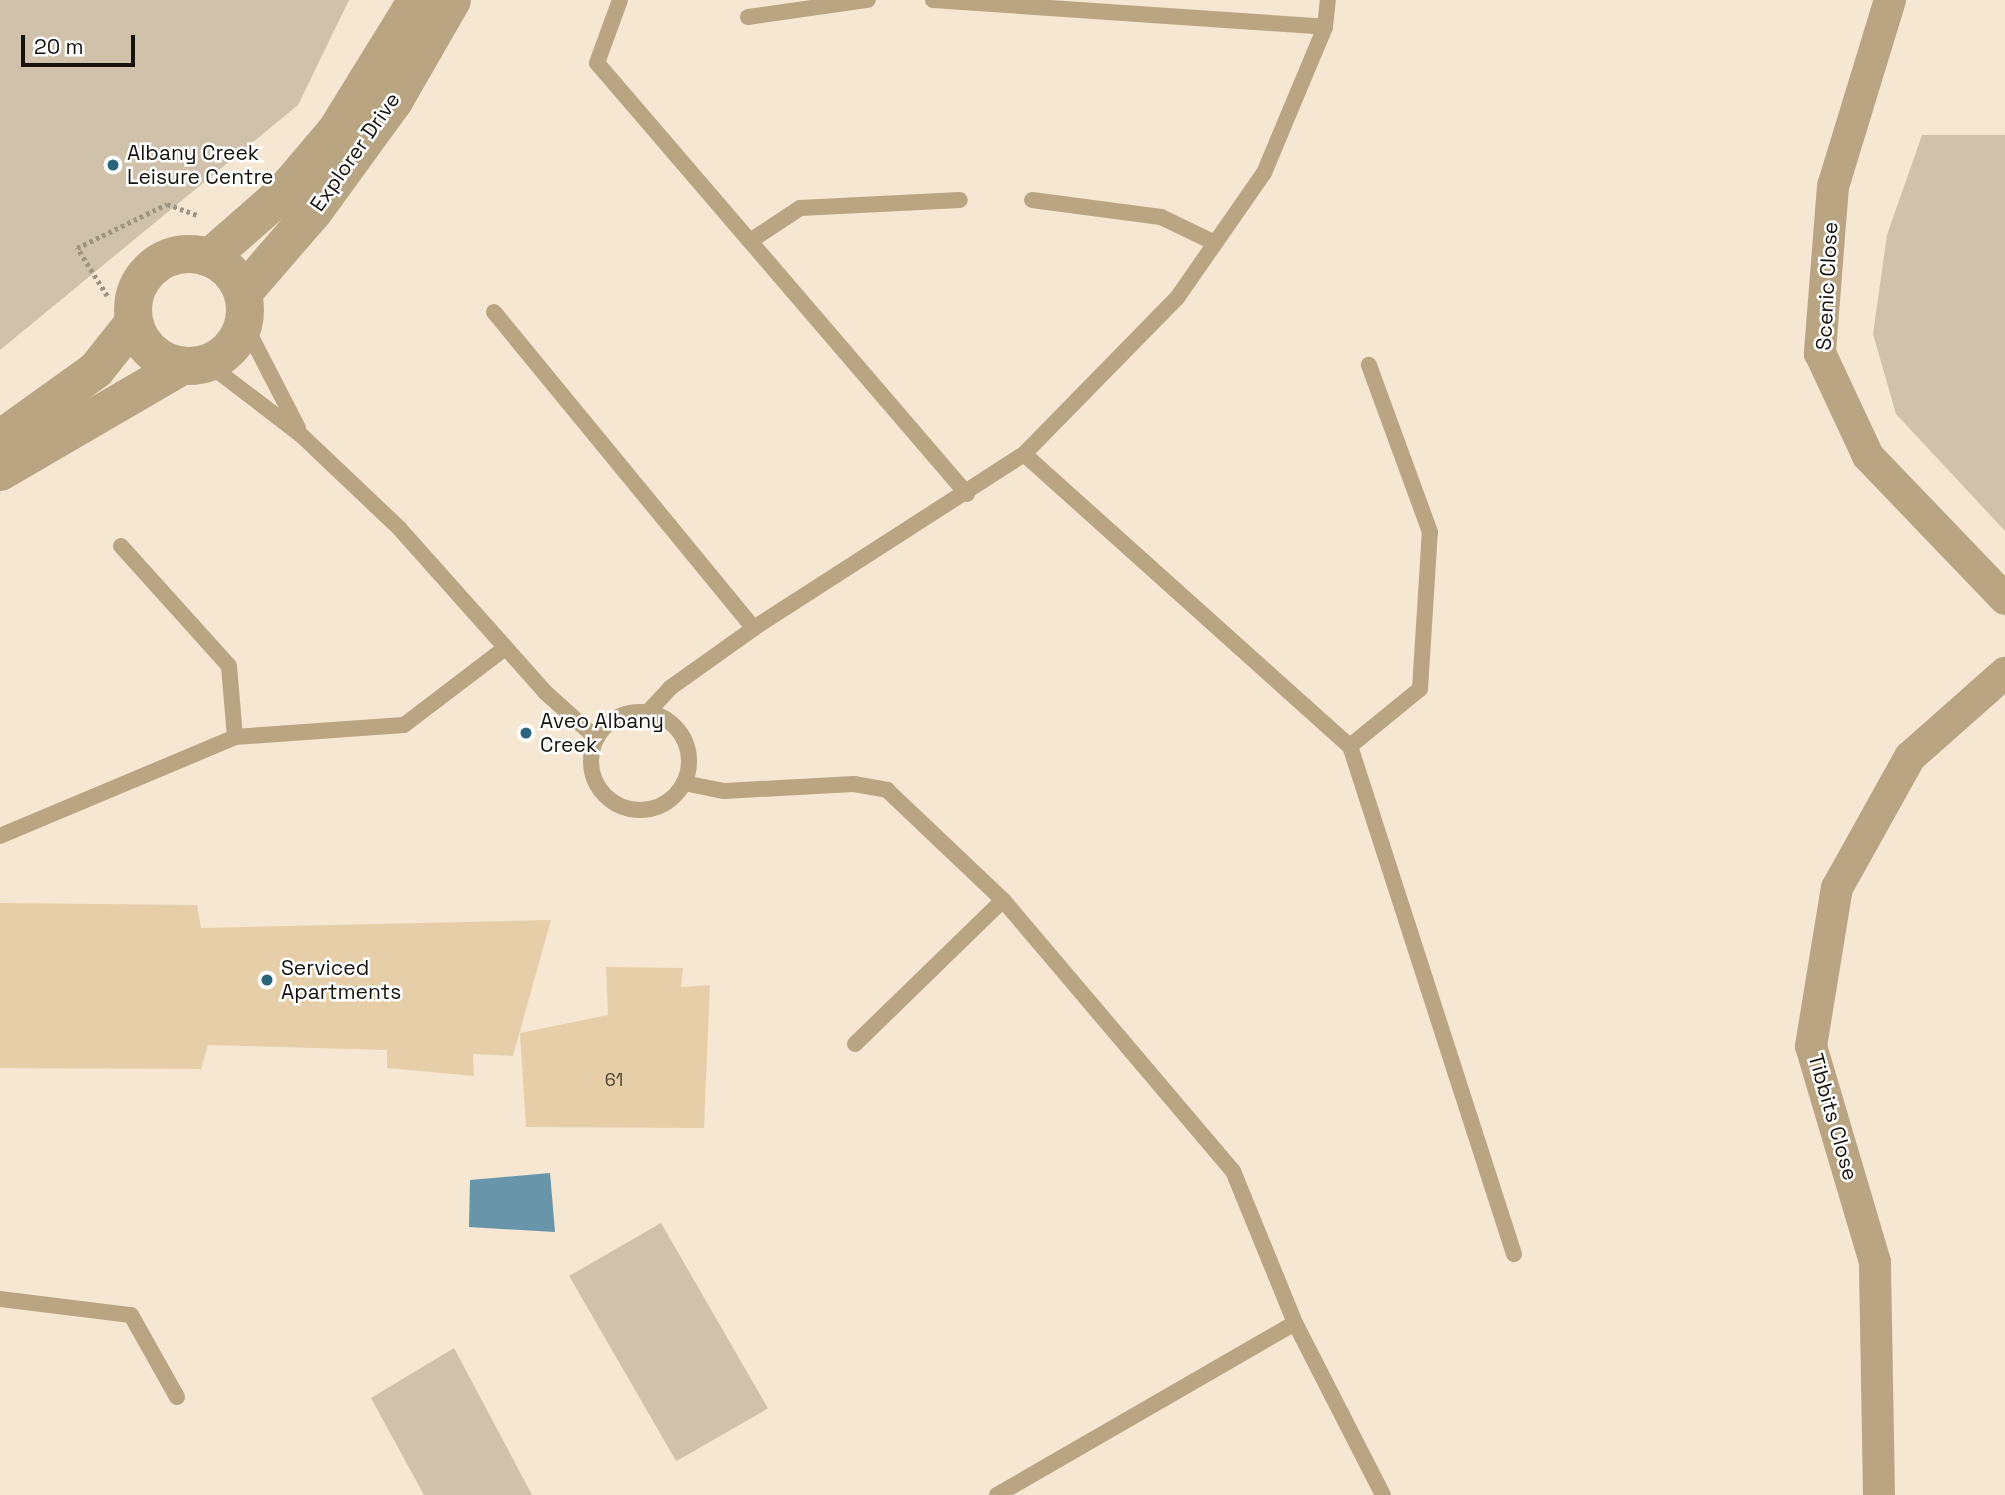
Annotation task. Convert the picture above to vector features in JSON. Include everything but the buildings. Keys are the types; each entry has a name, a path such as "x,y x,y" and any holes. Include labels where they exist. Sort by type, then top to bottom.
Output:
{"street":[{"name":"Explorer Drive","path":"209,258 284,192 336,131 417,0"},
{"name":"Explorer Drive","path":"243,308 394,101 452,0"},
{"name":"Scenic Close","path":"1890,0 1833,186 1819,353 1868,456 2005,598"},
{"path":"0,439 96,370 121,313 159,263 182,255 209,258 224,266 243,308 237,341 0,472"},
{"path":"121,313 151,352 194,365"},
{"name":"Tibbits Close","path":"1879,1495 1875,1262 1811,1046 1837,888 1910,757 2005,673"}],"lane":[{"path":"620,0 597,63 967,494"},
{"path":"748,17 868,0"},
{"path":"933,0 1325,27"},
{"path":"647,713 670,723 685,742 684,783 657,808 621,807 594,782 596,738 614,720 647,713 670,688 754,628 967,494 1024,454 1177,298 1264,173 1325,27 1328,0"},
{"path":"750,241 800,208 960,200"},
{"path":"1032,200 1161,217 1215,243"},
{"path":"243,308 300,434"},
{"path":"494,312 754,628"},
{"path":"194,365 300,434 399,528 505,648 596,738"},
{"path":"1350,746 1420,689 1430,532 1369,365"},
{"path":"1024,454 1350,746 1514,1254"},
{"path":"121,546 229,666 235,737"},
{"path":"0,836 235,737 404,725 505,648"},
{"path":"684,783 724,791 854,783 887,790 1003,900 1233,1171 1295,1323 1383,1495"},
{"path":"855,1044 1003,900"},
{"path":"0,1299 131,1315 177,1397"},
{"path":"997,1495 1295,1323"}],"path":[{"path":"121,313 77,248 167,204 211,216"}],"shaded area":[{"name":"Albany Creek Leisure Centre","path":"0,0 349,0 298,105 0,350"},
{"path":"1922,135 2005,135 2005,531 1896,414 1873,334 1887,235"},
{"path":"661,1223 768,1408 676,1461 569,1276"},
{"path":"454,1348 532,1495 424,1495 371,1398"}],"water":[{"path":"550,1173 555,1232 469,1227 470,1180"}],"place":[{"name":"Albany Creek Leisure Centre","path":"113,165"},
{"name":"Aveo Albany Creek","path":"526,733"},
{"name":"Serviced Apartments","path":"267,980"}]}
